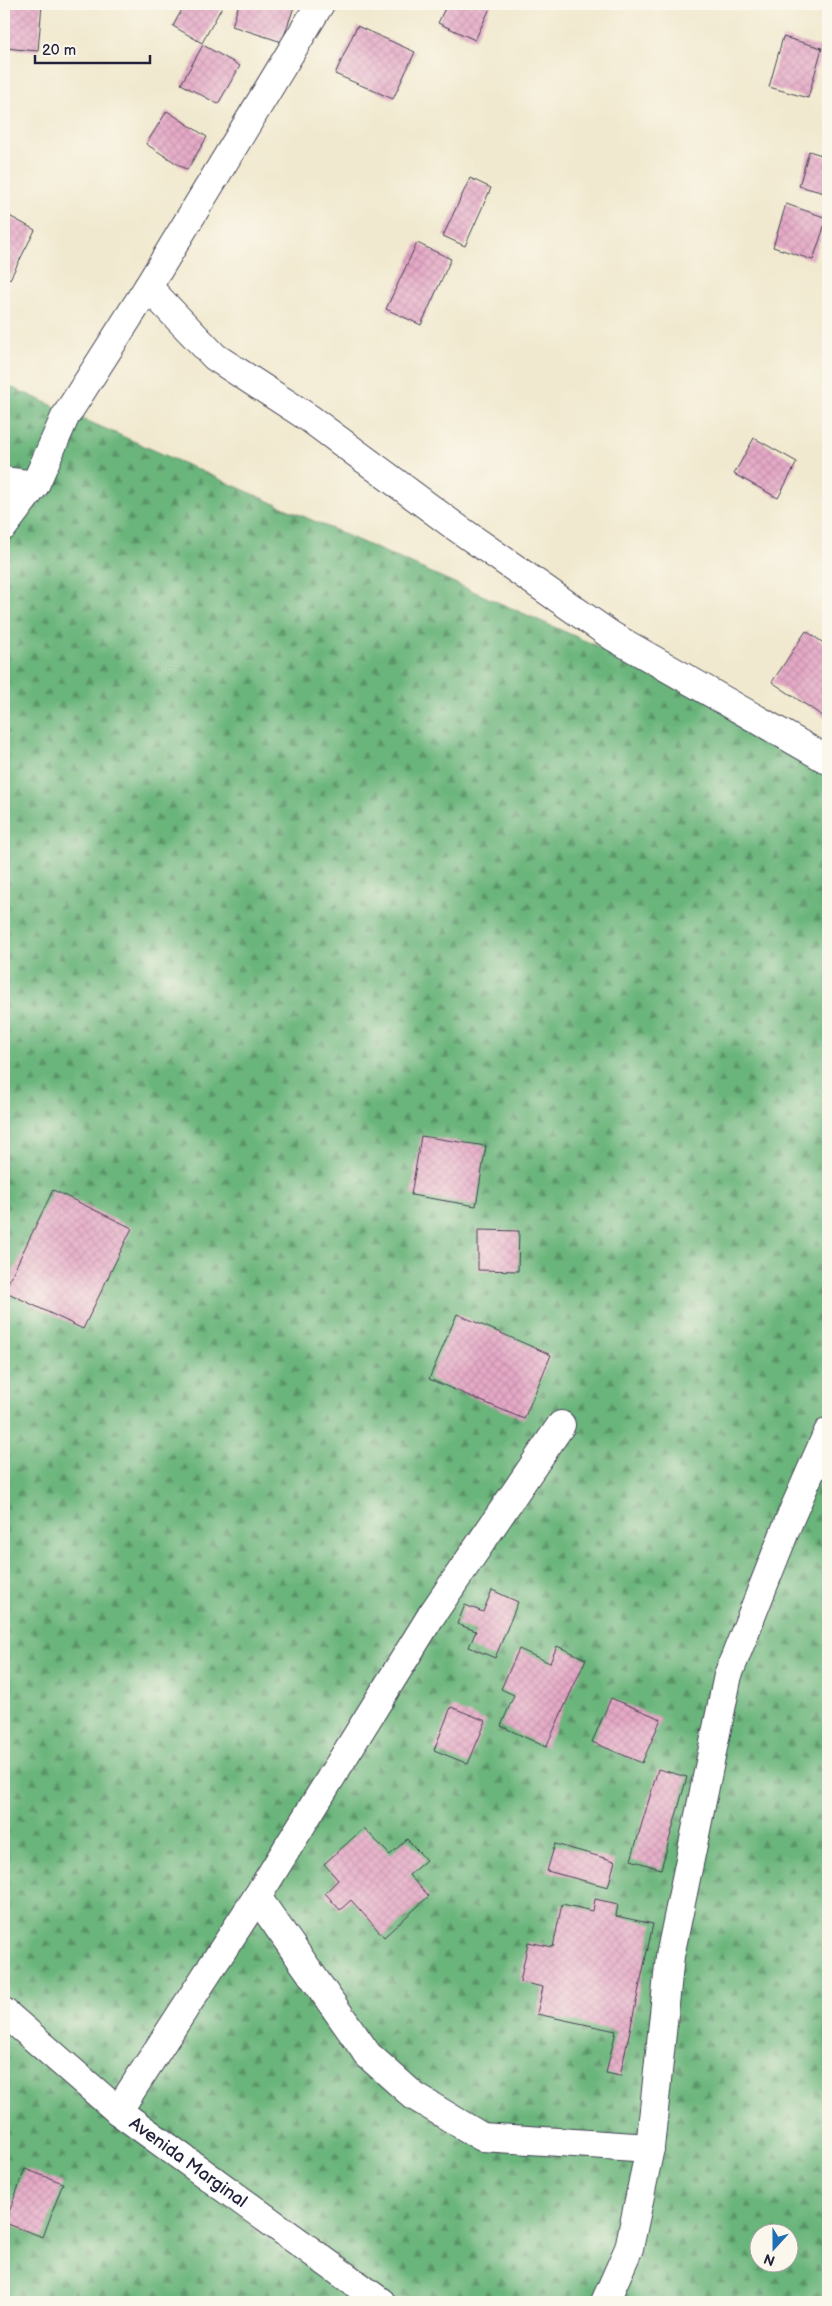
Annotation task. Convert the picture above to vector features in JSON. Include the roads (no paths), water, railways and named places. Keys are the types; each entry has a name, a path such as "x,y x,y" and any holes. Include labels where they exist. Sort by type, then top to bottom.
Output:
{"street":[{"path":"4,526 35,485 65,417 148,287 320,4"},
{"path":"148,287 215,357 309,418 453,525 596,625 828,760"},
{"path":"4,481 35,485"},
{"path":"118,2111 257,1898 432,1616 561,1424"},
{"path":"605,2302 630,2248 650,2148 670,1956 728,1675 788,1525 828,1432"},
{"path":"257,1898 368,2055 414,2096 482,2138 650,2148"},
{"name":"Avenida Marginal","path":"4,2012 118,2111 381,2302"}]}
